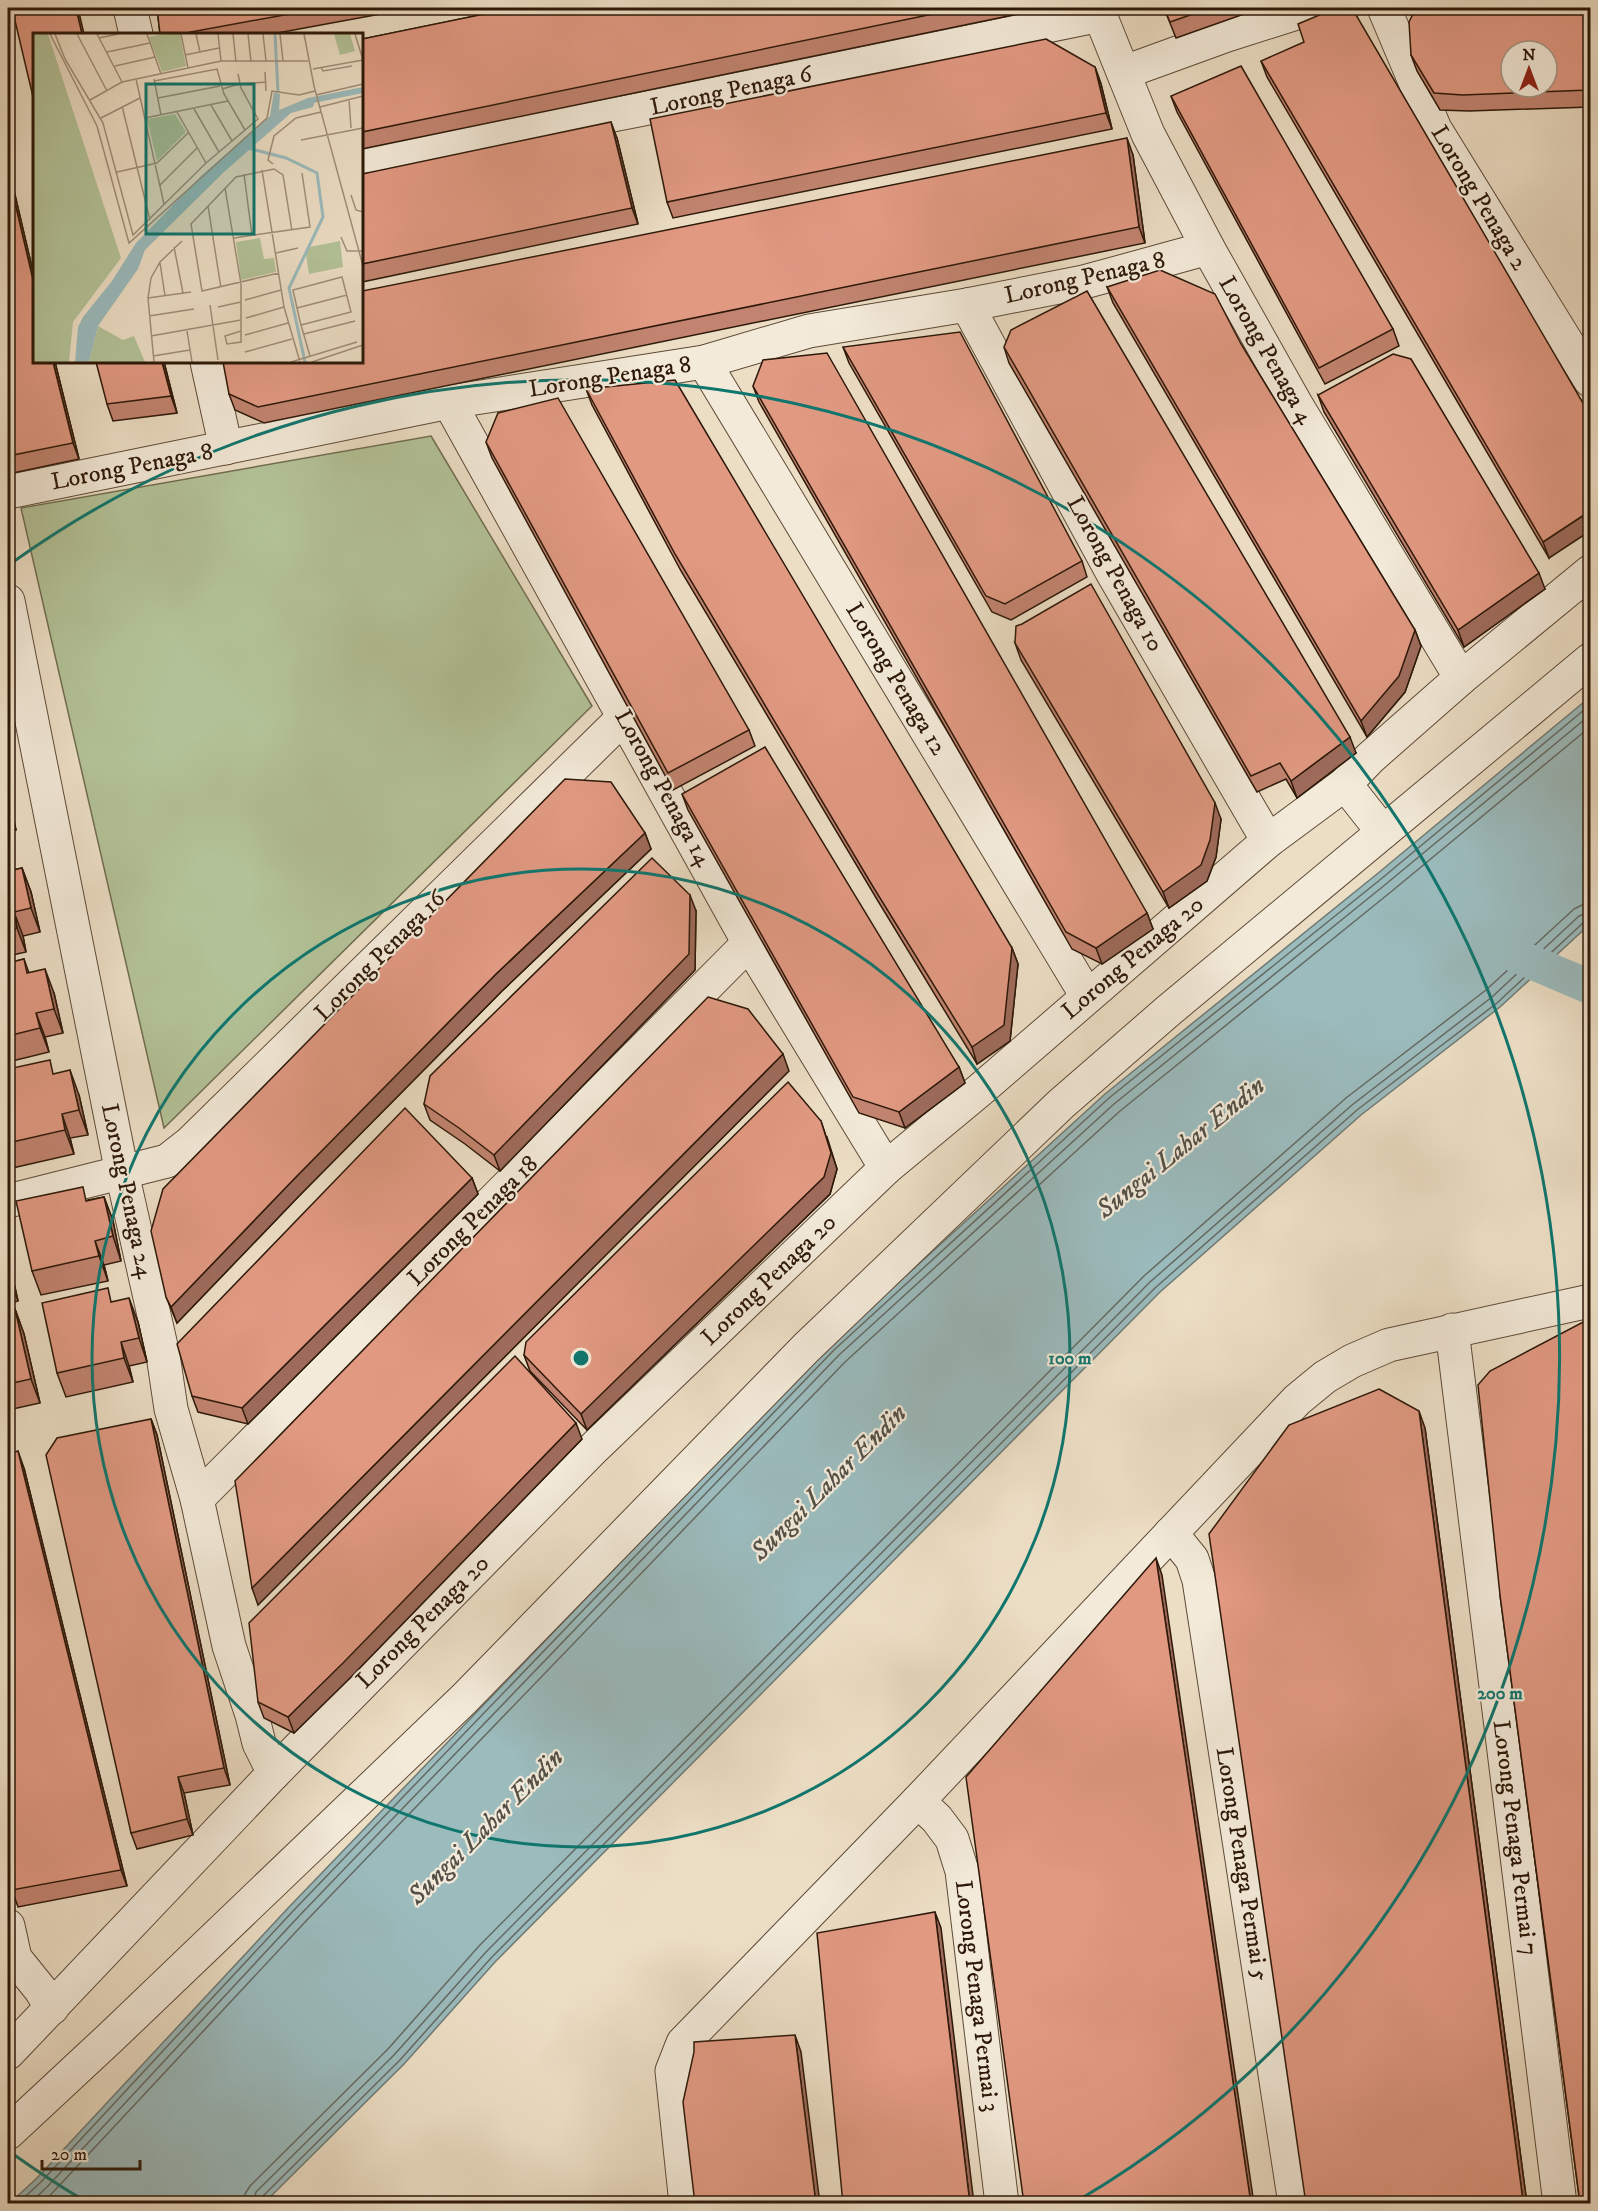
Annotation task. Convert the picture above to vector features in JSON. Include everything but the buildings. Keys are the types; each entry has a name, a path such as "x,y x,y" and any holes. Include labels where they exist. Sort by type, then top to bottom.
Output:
{"street":[{"path":"130,8 136,33"},
{"path":"1125,72 1227,35 1312,8"},
{"name":"Lorong Penaga 2","path":"1384,8 1435,129 1590,380"},
{"name":"Lorong Penaga 4","path":"1100,11 1148,134 1208,248 1297,406 1461,678"},
{"name":"Lorong Penaga 6","path":"363,164 650,108 1100,11"},
{"name":"Lorong Penaga 8","path":"8,492 449,402 704,362 810,332 1084,282 1208,248"},
{"name":"Lorong Penaga 10","path":"967,305 1112,572 1268,842"},
{"name":"Lorong Penaga 12","path":"704,362 1088,996"},
{"path":"207,363 226,448"},
{"name":"Lorong Penaga 14","path":"449,402 749,943 886,1168"},
{"name":"Lorong Penaga 20","path":"8,2053 274,1773 595,1447 886,1168 1268,842 1345,784 1370,758 1461,678 1590,572"},
{"name":"Lorong Penaga 24","path":"8,602 122,1173 163,1355 171,1409 197,1499 229,1646 260,1743 274,1773"},
{"path":"8,2133 464,1699 806,1348 1061,1104 1168,1011 1590,660"},
{"name":"Lorong Penaga 16","path":"8,1201 167,1161 190,1143 624,717"},
{"path":"1345,784 1383,832"},
{"name":"Lorong Penaga 18","path":"197,1499 749,943"},
{"path":"686,2204 672,2071 683,2043 918,1801 1297,1400 1325,1377 1352,1361 1389,1345 1590,1301"},
{"name":"Lorong Penaga Permai 7","path":"1452,1330 1560,2204"},
{"name":"Lorong Penaga Permai 5","path":"1171,1533 1192,1558 1198,1580 1295,2204"},
{"name":"Lorong Penaga Permai 3","path":"918,1801 937,1819 952,1839 962,1871 1002,2204"},
{"path":"8,1926 15,1958 52,2008"}],"green space":[{"path":"431,436 592,706 164,1128 21,508"}],"water":[{"name":"Sungai Lahar Endin","path":"1590,697 1590,924 1500,1007 1361,1115 1160,1292 495,1962 404,2064 264,2203 9,2204 37,2178 290,1906 830,1345 1105,1094 1377,874"}],"waterway":[{"path":"1506,945 1510,953 1590,987"}]}
